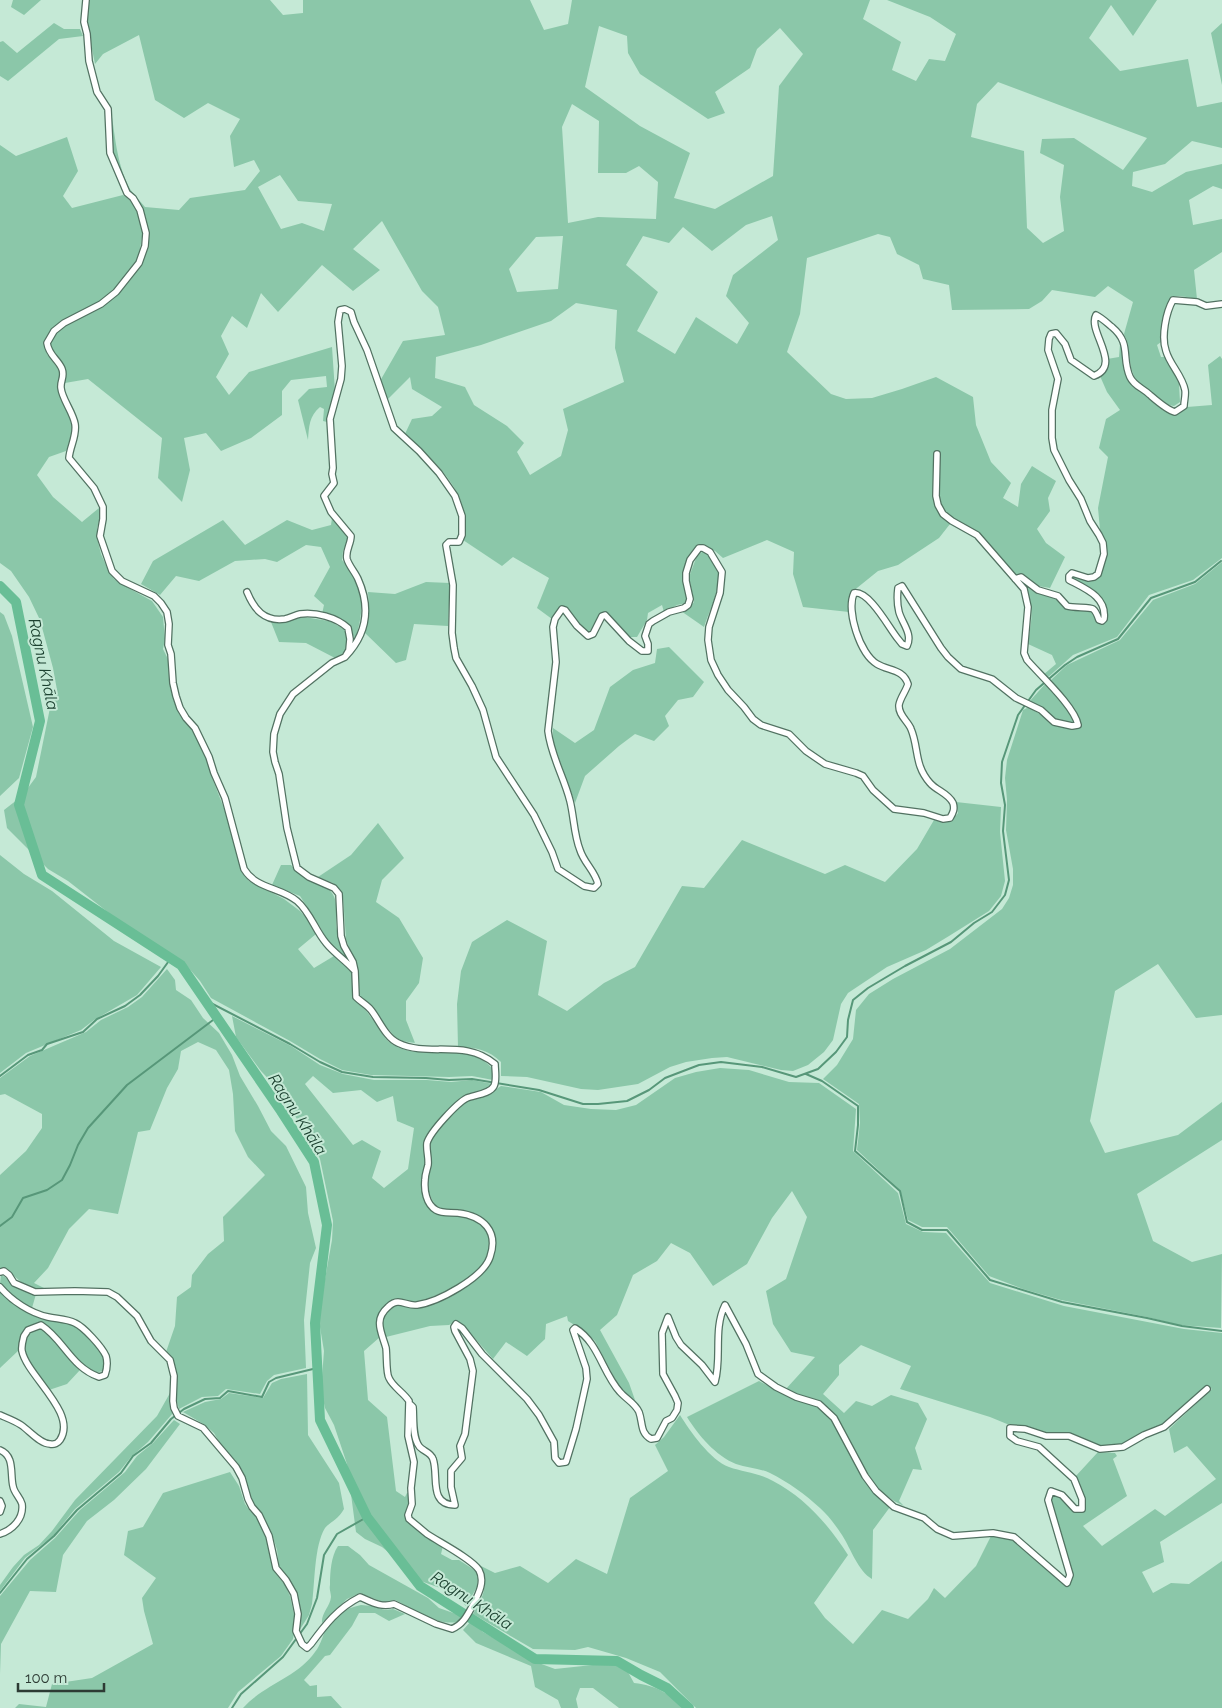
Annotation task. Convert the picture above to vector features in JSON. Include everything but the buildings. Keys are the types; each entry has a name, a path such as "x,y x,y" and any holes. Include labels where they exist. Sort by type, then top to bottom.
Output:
{"street":[{"path":"86,0 84,22 89,60 97,92 108,109 110,154 127,193 133,198 140,210 146,233 145,246 139,263 116,292 101,304 64,323 54,332 47,343 48,352 61,368 64,377 61,386 62,391 75,422 76,432 69,458 87,477 103,507 100,536 112,571 122,581 154,596 167,612 169,624 168,645 171,654 176,696 180,708 195,728 209,757 225,798 244,869 248,876 255,881 296,900 330,948 355,972"},
{"path":"1015,579 1021,577 1038,590 1053,593 1067,606 1091,608 1099,620 1104,620 1103,606 1099,598 1070,580 1069,576 1072,573 1088,578 1094,577 1098,574 1104,554 1099,535 1054,450 1052,410 1058,380 1048,350 1048,339 1051,334 1056,333 1061,338 1071,360 1094,376 1099,374 1103,368 1105,358 1104,349 1094,328 1093,320 1096,315 1101,317 1121,336 1125,345 1129,376 1133,383 1163,404 1168,410 1175,412 1184,406 1186,392 1166,350 1165,330 1170,306 1173,300 1197,302 1206,306 1222,304"},
{"path":"937,454 936,496 938,506 943,514 952,521 977,535 1024,589 1028,607 1024,653 1027,660 1077,719 1078,725 1072,726 1054,722 1040,710 1016,698 992,679 961,669 941,648 902,586 898,588 897,596 900,614 908,632 907,646 902,644 877,609 862,594 854,593 851,604 853,622 858,635 872,660 877,664 901,673 906,679 908,684 899,705 900,712 911,728 918,760 931,784 950,799 954,806 950,818 943,819 894,809 873,790 862,776 825,764 806,751 790,734 761,725 753,719 744,706 728,690 711,660 708,640 709,627 720,593 722,572 716,560 704,548 699,548 690,560 686,573 690,599 688,605 669,612 649,624 645,636 648,651 642,651 629,641 605,615 602,616 593,634 588,636 577,626 569,614 562,610 555,619 553,627 556,662 548,731 552,753 570,800 580,849 584,860 597,879 598,884 594,888 584,886 558,870 539,824 496,757 483,710 456,658 452,633 453,585 446,545 449,542 459,542 462,535 462,516 459,508 446,481 419,451 394,428 351,312 344,309 340,310 338,322 342,366 341,379 330,419 334,483 324,496 331,512 351,536 347,558 362,589 366,612 358,640 345,657 332,662 293,694 285,705 276,724 273,752 279,774 294,863 302,872 334,888 339,894 341,936 353,962 356,997 367,1006 394,1041 417,1047 473,1052 489,1059 495,1064 496,1080 494,1088 489,1091 464,1099 444,1118 430,1136 427,1144 428,1166 424,1181 427,1199 430,1205 437,1211 470,1216 482,1220 492,1236 490,1258 476,1276 460,1287 415,1306 399,1302 392,1304 383,1311 380,1335 385,1346 389,1378 405,1394 413,1407 417,1442 420,1448 429,1453 433,1458 435,1480 440,1500 447,1505 456,1505 451,1472 462,1458 460,1446 465,1434 473,1370 470,1359 455,1331 454,1327 456,1324 462,1328 482,1354 527,1399 540,1415 554,1442 555,1458 558,1463 566,1462 570,1451 587,1379 586,1368 573,1330 576,1328 579,1330 592,1343 620,1392 635,1405 639,1412 644,1432 646,1436 652,1439 657,1438 666,1421 672,1418 677,1410 678,1403 662,1374 662,1332 668,1317 678,1341 702,1365 715,1382 718,1370 719,1329 725,1305 746,1344 758,1374 776,1387 796,1397 819,1404 834,1418 865,1476 876,1491 894,1507 924,1518 937,1528 953,1536 992,1533 1014,1537 1067,1583 1070,1575 1048,1500 1051,1491 1062,1495 1074,1509 1082,1509 1082,1499 1074,1479 1039,1447 1017,1441 1010,1436 1010,1428 1025,1429 1046,1436 1069,1436 1100,1449 1123,1447 1144,1435 1164,1427 1207,1389"},
{"path":"247,592 252,605 259,613 275,620 299,614 314,614 341,622 348,628 350,639 349,650 345,657"},
{"path":"0,1272 4,1271 22,1288 35,1292 75,1290 108,1292 117,1297 137,1316 152,1341 170,1360 175,1383 174,1408 178,1416 203,1428 236,1467 242,1478 248,1499 259,1515 269,1536 276,1568 294,1594 298,1614 296,1631 302,1644 307,1648 343,1606 360,1597 380,1605 394,1604 436,1624 452,1629 464,1621 480,1592 481,1577 478,1569 426,1534 409,1519 408,1515 412,1504 411,1488 414,1462 408,1436 409,1401"},
{"path":"0,1287 14,1300 33,1311 76,1323 103,1350 107,1367 105,1375 99,1377 86,1372 70,1357 49,1330 41,1325 35,1327 24,1336 22,1351 62,1416 64,1427 62,1438 58,1443 50,1445 20,1424 0,1415"},
{"path":"0,1450 9,1459 13,1486 22,1505 19,1520 12,1528 0,1534"},
{"path":"0,1501 2,1506 0,1512"}],"green space":[{"path":"13,0 41,0 24,15 11,7"},
{"path":"88,0 270,0 283,15 303,13 303,0 530,0 544,30 568,24 572,0 870,0 863,19 901,42 892,70 916,81 929,59 945,61 956,34 930,17 887,0 1157,0 1133,36 1111,5 1089,38 1120,71 1188,59 1197,107 1222,102 1222,148 1192,141 1165,164 1133,172 1132,186 1152,192 1186,172 1222,164 1222,189 1213,186 1189,200 1193,225 1222,219 1222,252 1194,270 1197,299 1172,296 1165,312 1161,330 1161,342 1157,345 1161,357 1166,357 1179,384 1180,402 1174,406 1168,405 1136,381 1131,368 1127,341 1124,334 1133,302 1108,286 1095,297 1052,290 1042,301 1029,309 952,310 949,285 923,279 919,265 897,254 890,237 878,234 807,258 800,314 787,352 831,394 846,399 872,398 936,377 973,397 976,425 991,462 1011,483 1003,498 1018,507 1021,484 1032,466 1056,481 1048,498 1050,511 1037,529 1046,543 1065,557 1050,588 1038,586 1021,574 1015,575 984,540 943,509 939,495 938,452 934,453 941,515 950,524 939,538 898,565 878,571 852,592 849,612 803,607 793,574 794,552 767,540 723,558 715,551 702,545 690,556 688,563 686,571 686,603 677,605 664,612 662,605 648,613 647,620 637,637 628,637 611,617 599,617 590,633 586,631 571,613 561,607 552,619 537,608 549,578 513,557 502,566 463,540 465,520 458,494 434,462 404,436 412,419 432,416 442,407 412,389 410,377 387,400 380,381 403,341 445,335 438,307 422,291 382,221 353,249 380,270 353,291 322,265 278,312 261,293 247,328 232,316 221,336 229,354 216,377 229,395 249,372 332,347 335,391 327,422 323,421 324,409 320,407 316,410 309,426 308,440 298,400 309,389 327,387 326,376 291,380 282,391 282,415 251,438 221,451 206,433 184,438 190,470 182,502 158,478 162,438 88,379 65,383 65,371 52,351 52,339 67,323 102,306 124,288 141,264 147,247 147,221 139,204 127,188 111,148 110,104 117,148 125,179 130,189 145,207 179,210 190,198 245,190 260,171 254,160 234,167 230,136 240,119 208,103 184,118 155,100 139,35 103,54 95,64 86,18","holes":["599,26 627,36 628,53 640,74 708,119 725,113 715,92 750,68 757,49 780,28 803,54 779,86 773,176 715,209 674,198 690,153 640,126 585,87","998,82 1147,138 1123,170 1074,138 1042,139 1040,153 1064,165 1060,197 1064,231 1043,243 1027,228 1024,151 971,137 977,104","572,104 599,121 598,173 626,173 639,166 658,182 656,219 598,217 568,223 562,127","280,175 298,201 332,204 324,231 302,223 281,229 258,187","772,216 778,240 733,275 726,296 749,323 737,344 696,317 675,354 637,331 658,292 626,265 643,236 669,243 683,227 712,251 746,225","563,236 558,289 517,292 509,269 536,237","576,303 617,310 615,348 624,382 563,409 568,430 561,456 530,475 517,452 524,443 507,426 474,405 465,387 435,378 436,357 481,345 551,321"]},
{"path":"54,23 64,29 80,29 83,36 59,39 8,81 0,76 0,42 3,41 17,53"},
{"path":"1222,23 1222,85 1211,33"},
{"path":"67,137 78,171 63,196 72,208 123,195 131,201 138,211 143,232 138,261 114,290 98,304 71,317 45,345 47,354 62,374 58,390 73,428 71,443 66,451 49,457 37,475 53,497 82,522 99,508 100,518 97,538 101,554 109,572 114,579 152,601 163,617 165,639 163,649 168,659 170,687 173,698 179,714 195,734 208,762 225,811 242,873 249,881 284,899 300,911 309,921 316,934 298,949 314,968 334,956 353,973 353,996 388,1041 400,1048 413,1051 468,1054 480,1059 492,1068 493,1080 472,1076 371,1075 342,1070 320,1059 211,998 186,965 147,940 68,881 48,869 7,828 4,810 22,796 36,777 51,703 57,690 40,620 29,597 11,571 0,563 0,145 16,156"},
{"path":"1120,344 1123,345 1129,379 1164,407 1167,412 1177,413 1187,407 1212,405 1208,365 1220,356 1222,359 1222,558 1193,580 1149,595 1117,637 1073,655 1046,679 1043,675 1056,664 1052,655 1028,644 1031,611 1028,598 1019,580 1022,579 1055,597 1063,607 1094,612 1099,622 1106,609 1104,603 1096,595 1072,580 1071,576 1097,576 1104,541 1100,530 1098,508 1108,457 1099,448 1106,419 1120,410 1107,392 1100,376 1107,359 1119,357"},
{"path":"332,518 346,534 348,541 343,551 342,560 356,579 361,598 360,618 355,641 350,628 344,621 340,618 322,614 324,605 314,596 330,567 321,547 306,545 277,562 265,559 235,561 199,581 176,576 160,595 141,584 153,561 223,520 245,545 287,520 312,530 331,525"},
{"path":"703,552 712,559 717,567 719,576 715,597 704,627 681,611 690,607 694,602 689,577 698,553"},
{"path":"1222,562 1222,1015 1196,1018 1158,964 1115,991 1090,1121 1105,1153 1178,1135 1222,1102 1222,1140 1137,1194 1153,1241 1192,1262 1222,1254 1221,1328 1179,1325 1061,1300 1023,1289 989,1276 947,1227 922,1227 908,1220 900,1190 857,1150 860,1123 859,1104 823,1079 837,1065 853,1039 856,1010 869,994 950,949 1002,909 1009,898 1013,885 1013,869 1006,830 1007,800 1005,778 1007,760 1023,710 1029,707 1055,724 1081,724 1072,706 1051,680 1067,665 1120,640 1153,600 1195,584"},
{"path":"426,582 450,583 448,626 414,624 406,660 396,663 365,633 369,610 368,592 395,594"},
{"path":"0,612 4,615 12,636 33,727 19,778 0,796"},
{"path":"304,617 329,621 346,630 347,642 345,652 335,658 306,643 279,642 271,622"},
{"path":"669,647 704,682 693,697 678,700 665,716 669,726 654,741 635,734 585,776 575,803 553,742 553,728 575,743 594,730 610,687 633,670 655,663 657,649"},
{"path":"1046,683 1064,704 1075,723 1054,720 1039,705 1029,702"},
{"path":"956,802 1001,807 1000,832 1005,881 1001,896 989,911 926,950 887,967 848,993 841,1004 833,1040 824,1052 808,1065 793,1071 781,1070 727,1057 712,1058 686,1062 670,1067 638,1084 598,1090 581,1089 527,1077 501,1076 501,1062 492,1055 476,1049 458,1047 457,1004 461,971 472,942 507,920 547,941 538,995 567,1011 604,983 635,967 682,886 704,888 742,840 825,874 845,865 885,882 917,849 934,820 941,822 953,819 958,813"},
{"path":"378,823 404,858 382,880 376,902 399,918 423,958 419,983 406,1001 406,1020 415,1043 402,1041 395,1037 359,996 357,969 346,939 343,897 340,890 333,883 318,877 351,855"},
{"path":"0,855 24,874 52,891 114,941 161,967 137,995 94,1020 81,1030 26,1053 0,1073"},
{"path":"281,865 291,865 304,877 325,887 332,893 336,902 338,935 344,952 351,963 331,946 300,896 272,885"},
{"path":"167,969 175,980 176,990 191,1000 203,1018 219,1033 232,1055 240,1076 271,1131 286,1146 306,1187 308,1213 316,1248 310,1263 304,1320 306,1368 274,1375 267,1381 260,1394 226,1389 218,1396 202,1397 179,1409 176,1393 175,1365 166,1352 175,1326 177,1297 191,1287 192,1275 208,1254 224,1241 223,1217 265,1175 248,1157 235,1131 233,1094 229,1070 216,1050 198,1042 181,1051 178,1069 167,1088 150,1130 138,1132 118,1214 89,1209 69,1229 48,1268 34,1283 48,1290 28,1286 6,1268 0,1268 0,1175 26,1151 42,1128 42,1114 5,1094 0,1095 0,1078 30,1056 86,1032 101,1020 128,1007 142,997"},
{"path":"232,1016 291,1046 320,1065 343,1074 374,1080 451,1082 472,1080 493,1084 486,1090 470,1094 433,1127 427,1135 425,1147 427,1162 422,1174 429,1207 480,1222 486,1229 490,1248 487,1260 474,1275 452,1289 414,1304 398,1301 384,1308 380,1337 364,1351 368,1400 387,1417 396,1491 405,1497 409,1493 407,1522 443,1546 441,1554 452,1560 459,1560 476,1571 478,1578 477,1587 466,1606 451,1592 418,1580 408,1568 382,1547 365,1539 356,1532 347,1464 334,1425 325,1408 321,1390 324,1351 319,1321 332,1240 333,1221 320,1159 312,1142 276,1087 261,1071 236,1037","holes":["313,1076 333,1093 361,1090 377,1102 393,1096 397,1121 414,1128 408,1169 384,1188 372,1178 381,1151 362,1140 353,1145 305,1084"]},
{"path":"720,1068 749,1070 789,1082 819,1083 856,1109 853,1151 898,1193 906,1224 923,1232 946,1233 990,1283 1064,1306 1184,1329 1222,1333 1222,1503 1160,1542 1164,1562 1142,1572 1153,1593 1171,1583 1189,1584 1222,1561 1222,1708 696,1708 660,1672 626,1658 588,1647 575,1650 533,1649 473,1614 484,1591 481,1566 495,1573 520,1566 548,1583 576,1559 607,1574 630,1498 668,1471 655,1445 664,1437 680,1415 695,1437 715,1458 729,1467 773,1481 795,1495 833,1533 848,1555 814,1603 825,1618 853,1644 882,1610 908,1619 928,1599 934,1588 945,1598 976,1566 991,1536 1012,1540 1067,1585 1072,1575 1050,1499 1052,1494 1061,1497 1074,1511 1084,1510 1084,1497 1075,1477 1098,1452 1115,1453 1117,1456 1113,1459 1127,1496 1083,1526 1102,1546 1155,1509 1165,1516 1216,1479 1187,1446 1174,1453 1169,1429 1212,1389 1207,1385 1162,1425 1141,1433 1122,1445 1100,1448 1069,1435 1046,1433 1024,1426 1007,1424 900,1389 911,1366 861,1345 839,1365 839,1375 823,1394 844,1413 856,1401 872,1406 891,1395 918,1403 927,1419 915,1448 922,1470 913,1469 899,1501 904,1506 894,1501 879,1490 867,1475 834,1415 818,1400 785,1390 815,1357 791,1352 773,1324 766,1291 786,1279 807,1217 792,1191 772,1218 747,1264 713,1286 690,1253 671,1243 657,1261 633,1275 617,1315 600,1330 629,1383 635,1400 621,1390 595,1341 568,1321 567,1316 546,1324 545,1339 527,1356 506,1342 493,1359 464,1326 457,1321 449,1325 430,1326 386,1337 382,1325 383,1320 388,1310 392,1307 397,1305 418,1306 460,1290 480,1276 489,1261 494,1244 482,1219 437,1207 428,1188 431,1140 445,1120 464,1102 501,1086 541,1092 564,1105 616,1110 636,1105 675,1078"},
{"path":"1,1275 19,1289 36,1294 32,1308 10,1295 3,1288 0,1284"},
{"path":"0,1292 15,1304 48,1319 76,1325 103,1353 104,1370 94,1372 85,1368 48,1328 38,1322 25,1331 19,1350 0,1368"},
{"path":"38,1328 46,1332 80,1370 67,1384 49,1390 27,1358 25,1341 29,1334"},
{"path":"307,1374 308,1435 339,1483 344,1509 325,1528 321,1536 317,1554 312,1604 309,1615 299,1631 300,1613 296,1591 279,1566 272,1534 265,1519 252,1502 243,1472 235,1460 222,1447 214,1433 205,1425 183,1412 205,1402 221,1399 229,1393 263,1398 272,1383 281,1379"},
{"path":"759,1381 817,1406 833,1419 863,1478 890,1507 873,1530 872,1579 863,1571 835,1524 815,1503 770,1473 736,1464 721,1456 702,1438 687,1417"},
{"path":"170,1393 170,1405 173,1413 119,1472 75,1509 53,1536 25,1558 0,1591 0,1585 13,1567 24,1555 39,1545 75,1500 157,1416"},
{"path":"174,1420 180,1424 146,1469 114,1500 87,1521 63,1555 56,1592 30,1591 1,1644 0,1674 0,1596 30,1560 55,1538 80,1510 125,1472 137,1456 153,1443"},
{"path":"230,1472 239,1486 245,1504 259,1519 272,1554 272,1566 290,1596 296,1623 293,1639 281,1656 238,1692 228,1708 15,1708 19,1704 46,1707 52,1684 92,1678 153,1644 142,1598 156,1578 124,1555 128,1531 143,1527 163,1493"},
{"path":"338,1546 348,1546 369,1565 428,1598 439,1608 462,1616 458,1622 442,1622 425,1616 395,1600 385,1603 360,1593 347,1599 322,1623 331,1597 331,1565"},
{"path":"361,1605 385,1610 393,1609 405,1614 389,1621 375,1613 359,1613 352,1626 330,1655 325,1656 304,1680 310,1686 317,1685 317,1697 331,1696 342,1708 243,1708 260,1693 290,1675 308,1661 318,1647 328,1626 336,1617 350,1608"},
{"path":"471,1621 483,1632 536,1662 555,1669 611,1663 628,1672 634,1683 661,1691 684,1708 619,1708 593,1688 580,1688 576,1699 578,1708 561,1708 558,1700 535,1687 531,1666 476,1643 463,1630"}],"waterway":[{"path":"205,1000 342,1072 373,1077 472,1079 539,1090 583,1104 627,1101 649,1090 665,1078 699,1065 721,1062 762,1067 796,1077 818,1069 836,1052 847,1037 848,1020 853,1000 868,988 905,966 951,942 974,923 992,912 1005,895 1009,880 1003,831 1005,805 1001,783 1002,762 1018,715 1036,690 1077,657 1118,639 1151,598 1195,582 1221,561"},
{"name":"Ragnu Khāla","path":"0,586 16,602 40,721 19,805 42,875 181,965 314,1162 327,1225 315,1323 320,1420 367,1517 420,1586 535,1659 617,1661 667,1688 689,1708"},
{"path":"0,1076 28,1055 42,1050 47,1044 83,1032 97,1019 125,1006 140,995 158,976 171,958"},
{"path":"0,1226 12,1217 23,1198 47,1190 62,1180 88,1128 127,1085 217,1017"},
{"path":"806,1074 822,1081 858,1106 855,1151 900,1191 907,1222 922,1230 947,1230 990,1280 1062,1302 1182,1326 1222,1331"},
{"path":"0,1593 27,1559 54,1536 77,1510 121,1473 133,1456 151,1443 171,1419 184,1409 205,1399 220,1398 228,1391 262,1397 269,1382 276,1378 317,1368"},
{"path":"232,1708 241,1694 283,1657 307,1624 317,1598 324,1555 337,1534 367,1517"}]}
